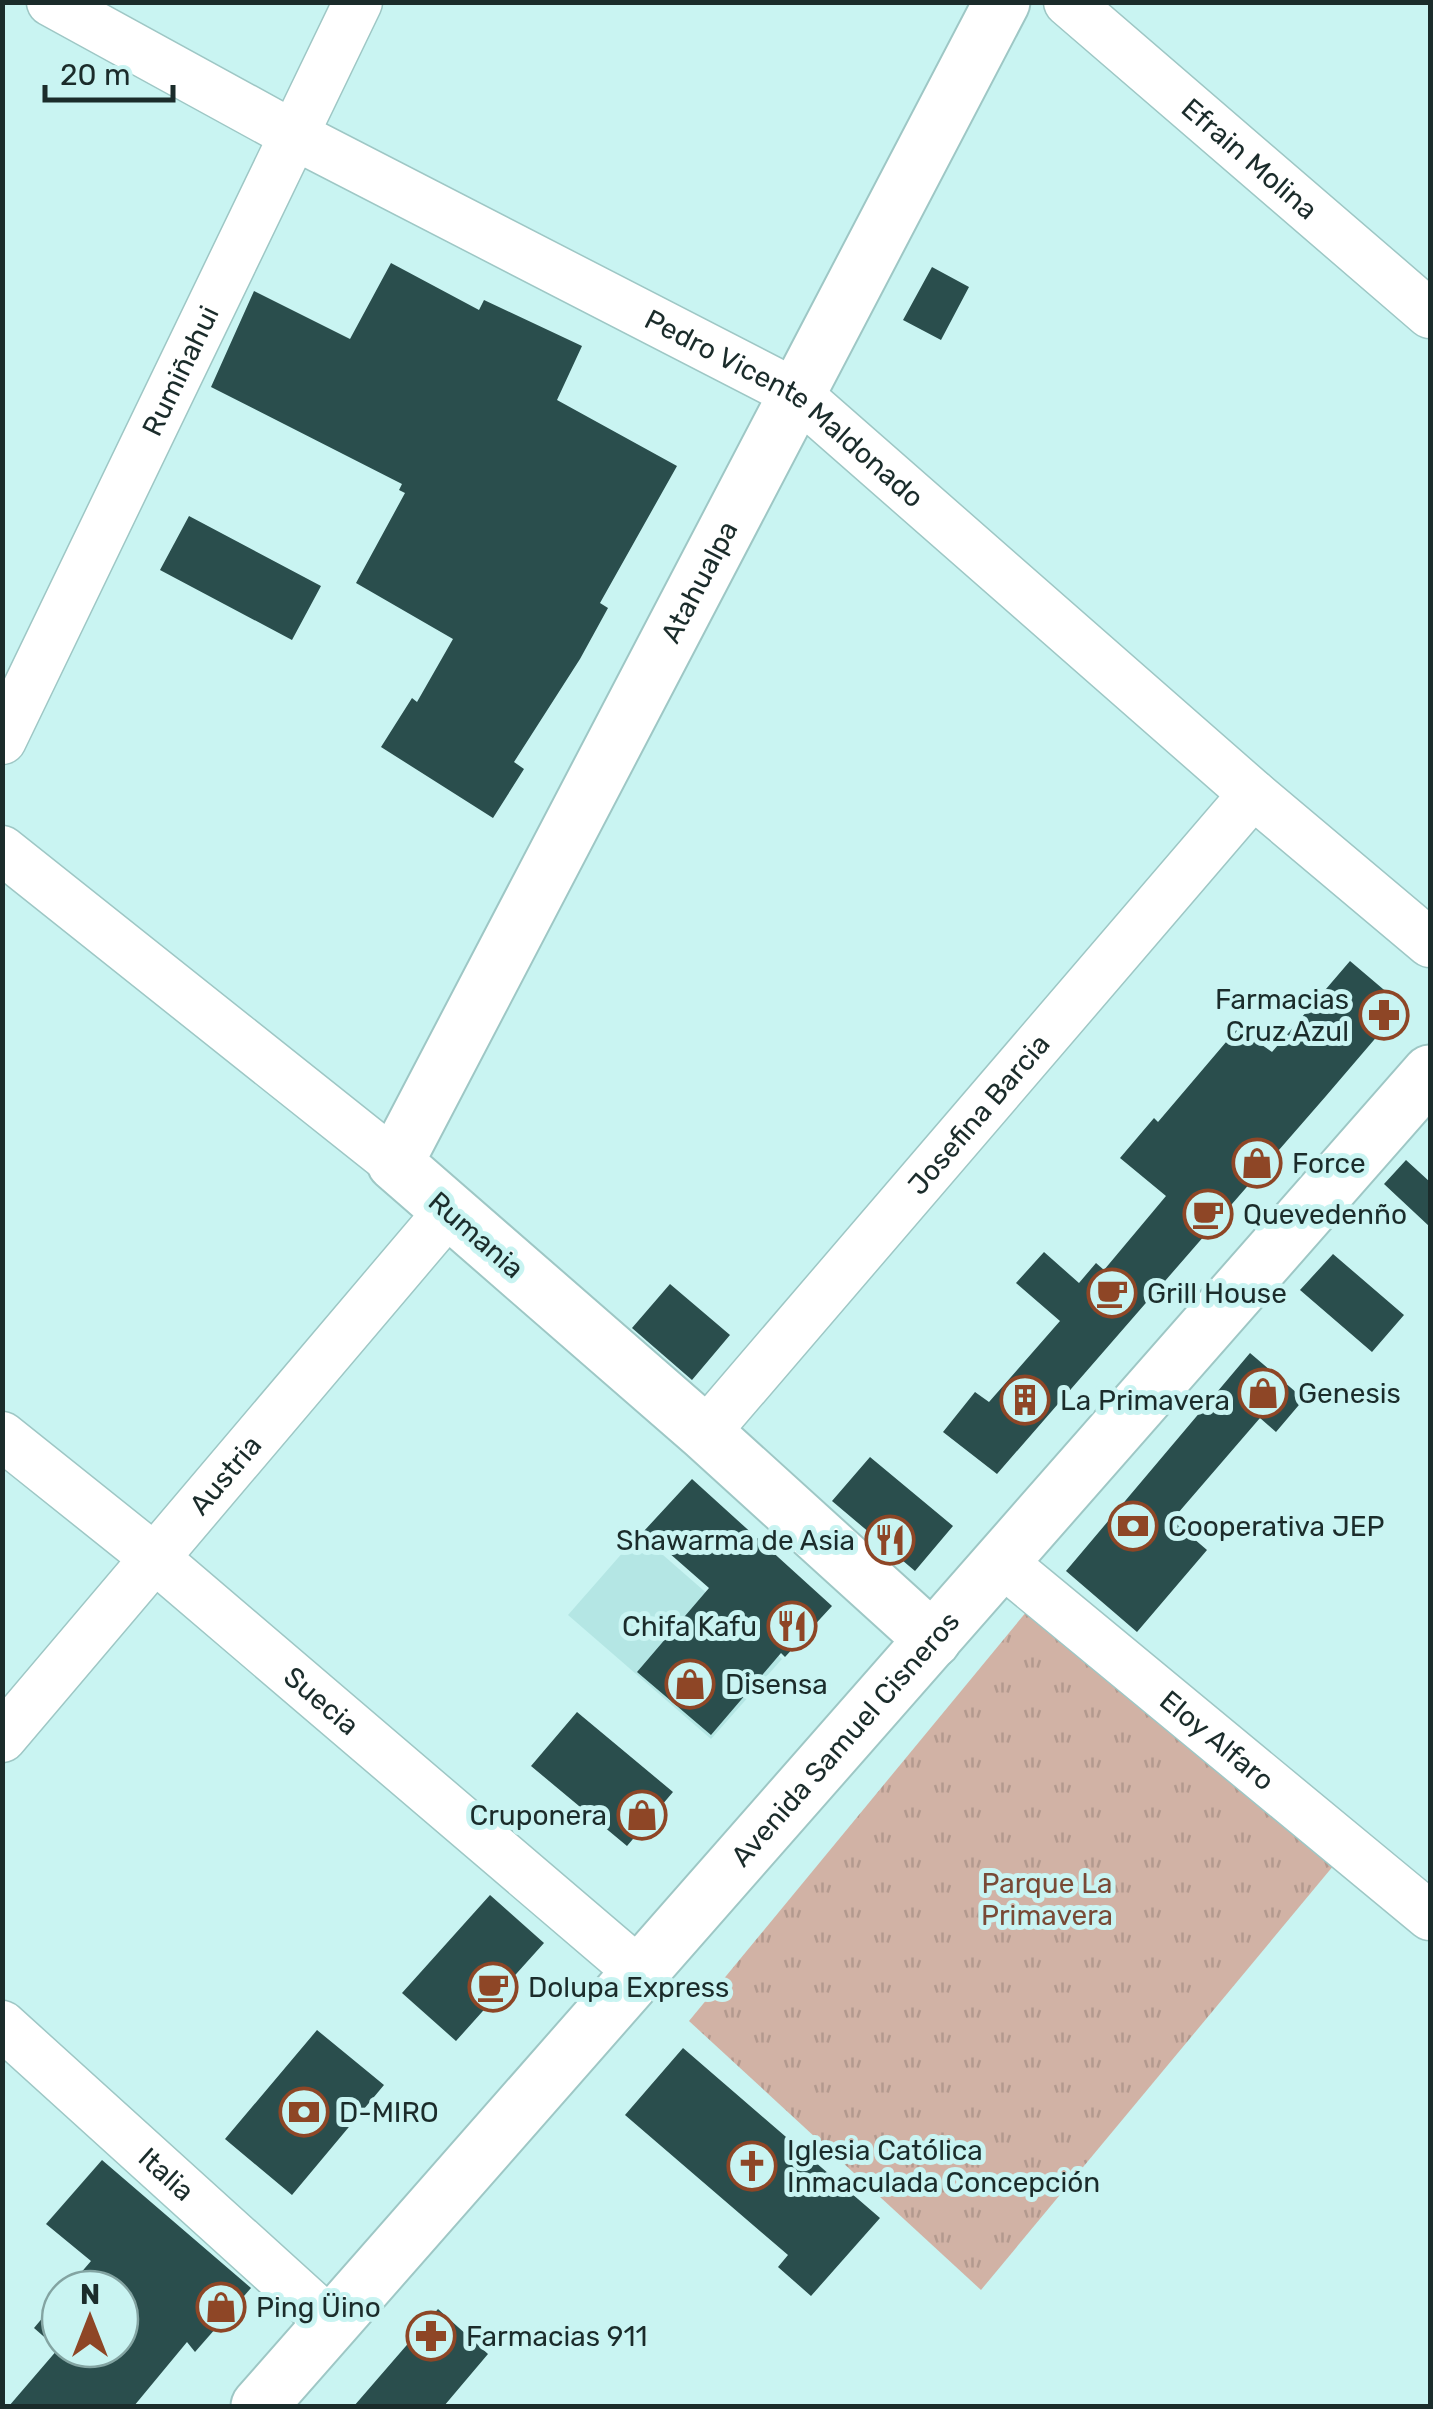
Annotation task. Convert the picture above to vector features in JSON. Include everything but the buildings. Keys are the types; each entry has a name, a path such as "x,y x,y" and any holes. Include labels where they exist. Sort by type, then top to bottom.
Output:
{"street":[{"name":"Pedro Vicente Maldonado","path":"51,2 292,134 798,394 1253,794 1430,942"},
{"name":"Rumiñahui","path":"2,740 358,2"},
{"name":"Atahualpa","path":"395,1162 1002,2"},
{"name":"Efrain Molina","path":"1068,2 1430,314"},
{"name":"Josefina Barcia","path":"705,1433 1253,794"},
{"name":"Rumania","path":"3,852 395,1162 705,1433 933,1640"},
{"name":"Avenida Samuel Cisneros","path":"258,2406 637,1970 1003,1563 1430,1073"},
{"name":"Austria","path":"2,1738 157,1560 448,1212"},
{"name":"Suecia","path":"2,1436 157,1560 637,1970"},
{"name":"Eloy Alfaro","path":"1003,1563 1430,1916"},
{"name":"Italia","path":"2,2025 331,2323"}],"shaded area":[{"name":"Disensa","path":"639,1534 782,1659 711,1739 568,1615"}],"green space":[{"name":"Parque La Primavera","path":"1027,1611 1334,1865 981,2290 689,2021"}],"place":[{"name":"Farmacias Cruz Azul","path":"1384,1015"},
{"name":"Force","path":"1257,1163"},
{"name":"Quevedenño","path":"1208,1214"},
{"name":"Grill House","path":"1112,1293"},
{"name":"Genesis","path":"1263,1393"},
{"name":"La Primavera","path":"1025,1400"},
{"name":"Cooperativa JEP","path":"1133,1526"},
{"name":"Shawarma de Asia","path":"890,1540"},
{"name":"Chifa Kafu","path":"792,1626"},
{"name":"Disensa","path":"690,1684"},
{"name":"Cruponera","path":"642,1815"},
{"name":"Dolupa Express","path":"493,1987"},
{"name":"D-MIRO","path":"304,2112"},
{"name":"Iglesia Católica Inmaculada Concepción","path":"752,2166"},
{"name":"Ping Üino","path":"221,2307"},
{"name":"Farmacias 911","path":"431,2336"}]}
